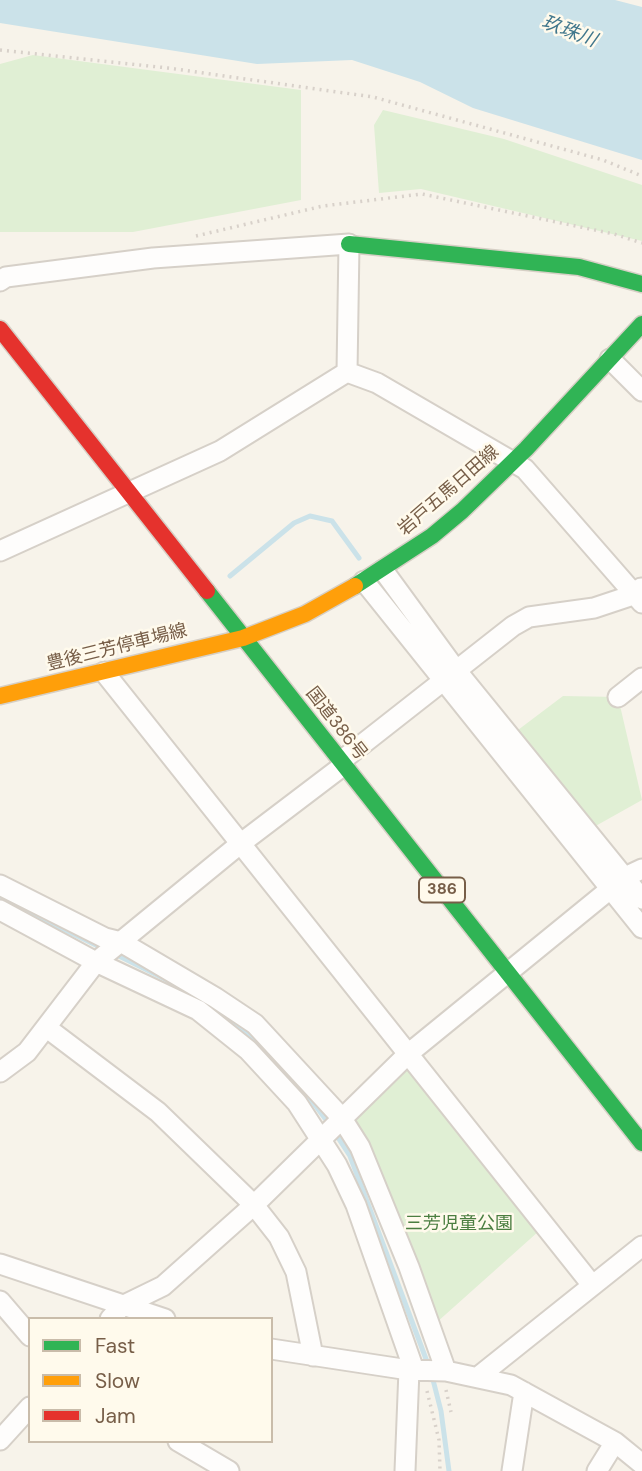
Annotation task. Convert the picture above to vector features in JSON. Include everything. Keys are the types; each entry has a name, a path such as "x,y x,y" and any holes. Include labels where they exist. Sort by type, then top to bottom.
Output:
{"main road":[{"path":"349,244 442,251 579,267 642,284"},
{"name":"岩戸五馬日田線","path":"243,638 304,614 383,570 432,536 512,462 642,324"},
{"name":"国道386号","path":"0,329 642,1143"},
{"name":"豊後三芳停車場線","path":"0,696 243,638"}],"street":[{"path":"0,281 6,277 153,258 349,244 347,372"},
{"path":"610,359 642,391"},
{"path":"0,1072 27,1052 96,962 449,675 529,617 594,608 639,595 525,469 377,383 347,372"},
{"path":"0,551 220,451 347,372"},
{"path":"383,570 449,675"},
{"path":"364,581 449,675 642,899"},
{"path":"104,672 592,1285"},
{"path":"618,697 642,678"},
{"path":"626,878 642,928"},
{"path":"116,1312 163,1286 254,1205 408,1054 626,878"},
{"path":"0,885 105,938 121,942 256,1024 341,1117 360,1147 409,1266 446,1371"},
{"path":"0,910 96,962 198,1010 248,1050 297,1103 321,1138 356,1205 411,1370 405,1471"},
{"path":"47,1028 158,1112 254,1205 279,1237 296,1272 313,1356"},
{"path":"478,1377 642,1246"},
{"path":"0,1264 116,1312 151,1317"},
{"path":"0,1301 28,1334"},
{"path":"273,1349 411,1370 446,1371 511,1385 614,1442 642,1464"},
{"path":"512,1471 524,1392"},
{"path":"0,1440 28,1409"},
{"path":"597,1471 614,1442"},
{"path":"181,1443 229,1471"}],"path":[{"path":"0,50 168,68 373,97 603,160 642,176"},
{"path":"194,237 204,232 323,206 422,194 614,234 642,243"},
{"path":"411,1370 430,1396 439,1440 440,1471"}],"green space":[{"path":"33,55 301,90 301,200 133,232 0,232 0,64"},
{"path":"383,110 504,139 642,185 642,241 421,189 379,193 374,125"},
{"path":"563,696 618,697 642,800 592,828 514,733"},
{"name":"三芳児童公園","path":"408,1066 539,1231 436,1323 351,1121"}],"water":[{"name":"玖珠川","path":"0,0 615,0 642,7 642,160 473,108 420,82 352,60 257,64 0,23"}],"waterway":[{"path":"230,576 294,523 310,516 332,521 359,558"},
{"path":"0,898 104,949"},
{"path":"113,953 167,980"},
{"path":"200,999 257,1041 274,1058"},
{"path":"302,1088 330,1125"},
{"path":"335,1133 350,1156 429,1367"},
{"path":"432,1376 441,1411 449,1471"}],"traffic: fast":[{"path":"349,244 579,267 642,284"},
{"path":"355,586 432,536 462,511 526,449 642,324"},
{"path":"207,591 642,1143"}],"traffic: slow":[{"path":"0,696 243,638 305,614 355,586"}],"traffic: jam":[{"path":"0,329 207,591"}]}
